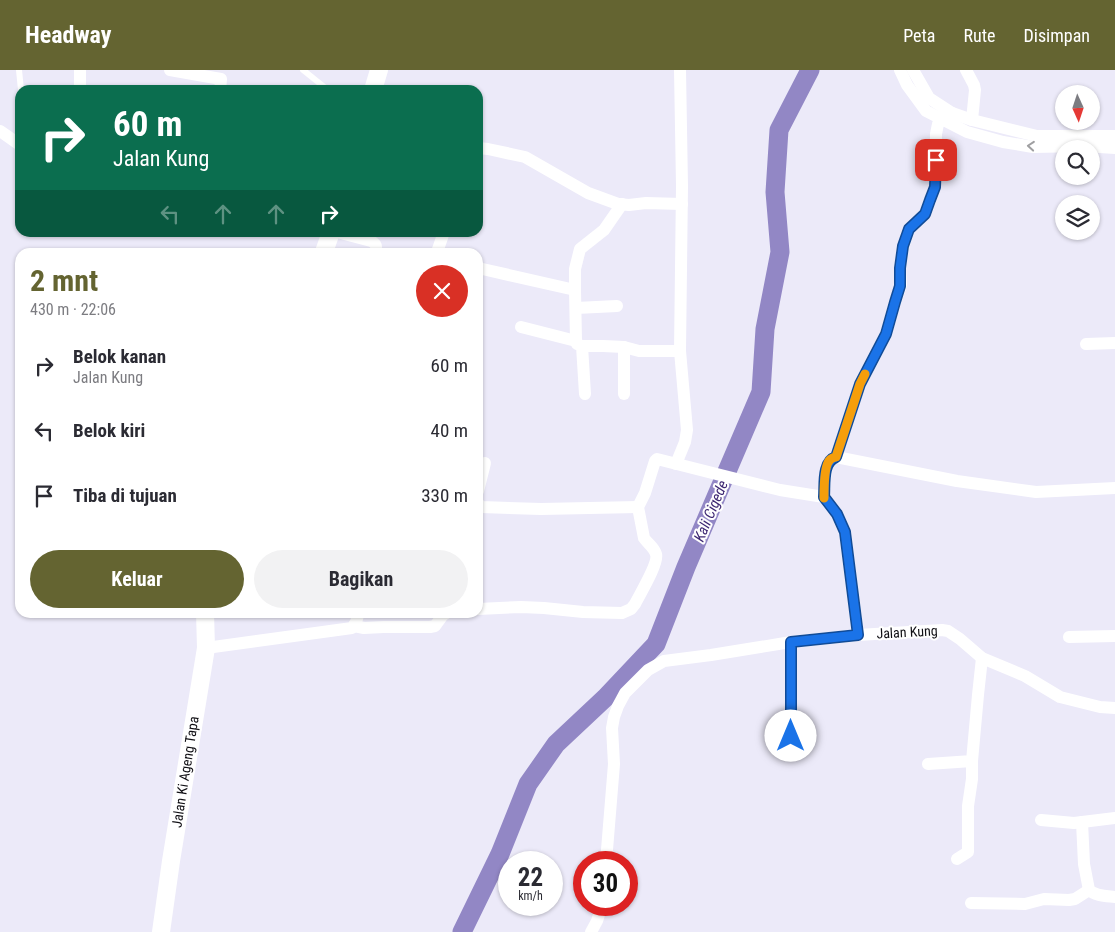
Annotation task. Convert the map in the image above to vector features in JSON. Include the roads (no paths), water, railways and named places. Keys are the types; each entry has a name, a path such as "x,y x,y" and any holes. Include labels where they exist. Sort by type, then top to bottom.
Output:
{"street":[{"path":"80,70 80,85"},
{"path":"170,70 217,77"},
{"path":"374,85 379,70"},
{"path":"676,464 685,442 687,430 680,351 682,204 680,70"},
{"path":"900,70 907,85 926,111 1037,136 1115,136"},
{"path":"913,70 930,98 947,116 967,132 1003,142 1033,147 1084,146 1115,148"},
{"path":"966,70 975,90 972,120"},
{"path":"836,457 860,384 886,334 900,286 903,246 909,229 925,214 935,187 936,134 938,124 947,116"},
{"path":"0,131 15,142"},
{"path":"483,148 525,158 588,193 605,200 629,205 646,202 682,204"},
{"path":"585,394 576,308 575,269 580,249 604,230 622,204"},
{"path":"358,237 371,240 376,244 377,248"},
{"path":"483,269 575,290"},
{"path":"576,308 617,306"},
{"path":"521,327 579,343 624,347 639,351 680,351"},
{"path":"1086,344 1115,343"},
{"path":"624,347 624,394"},
{"path":"858,635 845,532 837,514 824,497 827,466 833,457 957,481 1036,492 1115,488"},
{"path":"483,609 521,607 600,613 622,613 628,611 635,604 654,567 657,557 653,547 644,538 638,507 656,460 780,490 824,497"},
{"path":"483,471 485,463"},
{"path":"483,507 541,509 638,507"},
{"name":"Jalan Ki Ageng Tapa","path":"161,932 206,648 205,618"},
{"path":"354,626 357,618"},
{"path":"206,648 346,629 354,626 364,628 430,627 435,626 440,618"},
{"name":"Jalan Kung","path":"607,851 614,764 612,728 614,717 625,693 648,670 664,661 791,642 858,635 942,630 948,631 960,639 982,658 1025,676 1060,697 1100,707 1115,708"},
{"path":"1069,637 1115,636"},
{"path":"791,642 791,736"},
{"path":"956,859 968,852 968,798 972,779 982,658"},
{"path":"928,764 972,762"},
{"path":"1041,820 1074,823 1115,818"},
{"path":"1082,822 1084,864 1089,890 1094,894 1115,897"},
{"path":"971,903 1026,904 1044,899 1069,900 1075,899 1089,890"},
{"path":"591,932 598,916"}],"lane":[{"path":"19,70 20,85"},
{"path":"303,70 322,85"}],"waterway":[{"name":"Kali Cigede","path":"462,932 500,854 528,784 556,744 605,698 656,644 686,567 761,392 765,329 780,252 775,192 779,130 810,70"}]}
